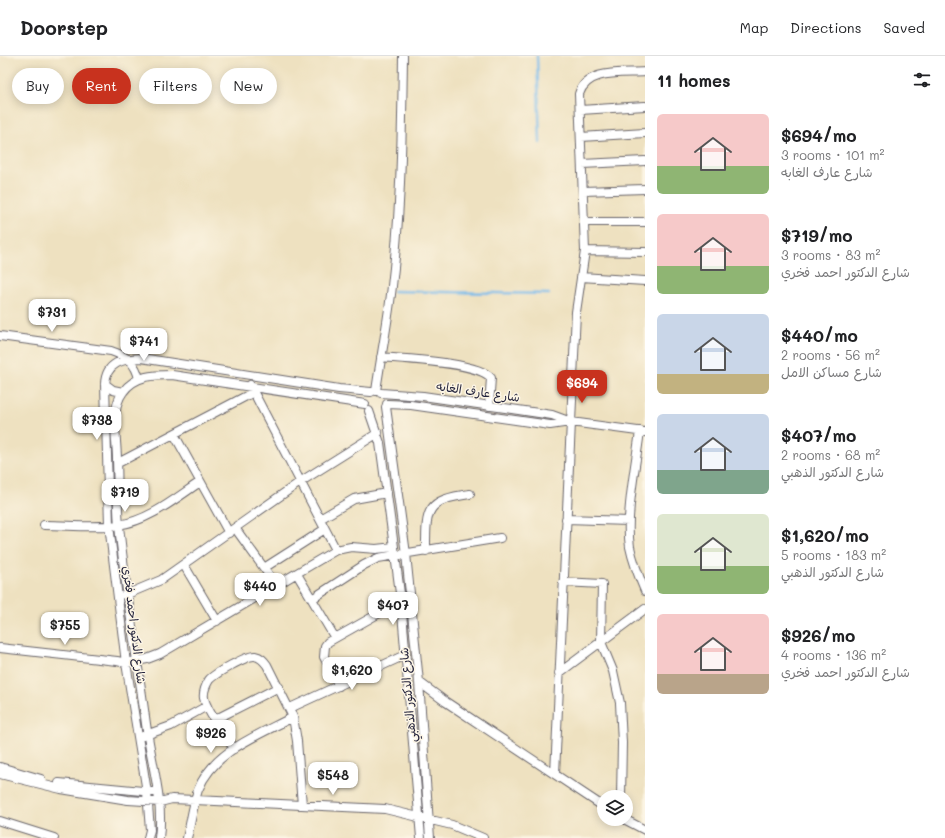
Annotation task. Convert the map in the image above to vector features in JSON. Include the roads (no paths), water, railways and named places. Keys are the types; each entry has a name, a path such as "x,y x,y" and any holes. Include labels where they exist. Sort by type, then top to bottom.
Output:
{"street":[{"path":"367,408 365,400 376,392 392,286 402,160 402,56"},
{"path":"555,774 576,312 585,252 579,94 584,84 598,76 645,72"},
{"path":"580,110 645,106"},
{"path":"581,137 645,133"},
{"path":"582,164 645,161"},
{"path":"582,191 645,188"},
{"path":"584,222 645,222"},
{"path":"585,252 645,252"},
{"path":"581,277 645,281"},
{"path":"0,336 111,351 128,359 135,367 139,378 172,375 367,408 380,413 386,406 384,395 376,392"},
{"path":"382,357 459,365 481,370 491,378 489,406"},
{"name":"شارع الدكتور احمد فخري","path":"148,838 147,792 126,663 109,525 106,378 111,367 121,360 141,358 339,389 376,392"},
{"name":"شارع الدكتور احمد فخري","path":"139,378 123,392 116,410 119,525 148,734 159,793 161,816 159,838"},
{"path":"106,384 113,390 123,392"},
{"path":"118,464 252,389"},
{"path":"252,389 336,550"},
{"name":"شارع عارف الغابه","path":"376,392 552,415 571,422 643,431"},
{"name":"شارع عارف الغابه","path":"386,406 550,425 571,422"},
{"name":"شارع الدكتور الذهبي","path":"386,406 406,554 420,682 430,819 430,838"},
{"name":"شارع الدكتور الذهبي","path":"367,408 378,433 395,551 401,601 421,838"},
{"path":"643,431 629,521 631,553 645,591"},
{"path":"118,597 155,583 184,565 300,482 378,433"},
{"path":"174,434 200,482 232,531 264,568 277,586"},
{"path":"44,525 119,525 150,515 200,482"},
{"path":"320,519 354,499 386,493"},
{"path":"426,551 426,523 431,508 445,499 470,494"},
{"path":"566,519 629,521"},
{"path":"264,568 325,529"},
{"path":"0,648 126,663 138,661 160,654 336,550 351,547 395,551 406,554 500,538"},
{"path":"312,599 370,561 395,551"},
{"path":"184,565 217,621"},
{"path":"297,574 335,638"},
{"path":"563,582 602,584 601,642 613,671 620,698 622,743 621,790"},
{"path":"339,686 323,651 325,646 335,638 401,601"},
{"path":"559,673 645,609"},
{"path":"290,708 405,655"},
{"path":"234,748 207,706 204,697 204,690 210,678 250,656 260,658 264,661 279,687 293,717 297,741 302,805"},
{"path":"420,682 446,702 597,802"},
{"path":"216,720 279,687"},
{"path":"137,737 182,720 207,706"},
{"path":"187,838 195,800 209,770 234,748 293,717"},
{"path":"0,767 47,783 159,793 172,799"},
{"path":"0,774 47,783 105,797 148,801 160,802 172,799 385,809 430,819 463,829 484,838"},
{"path":"0,821 54,838"},
{"path":"633,824 645,830"}],"waterway":[{"path":"537,56 540,143"},
{"path":"393,291 549,294"}]}
